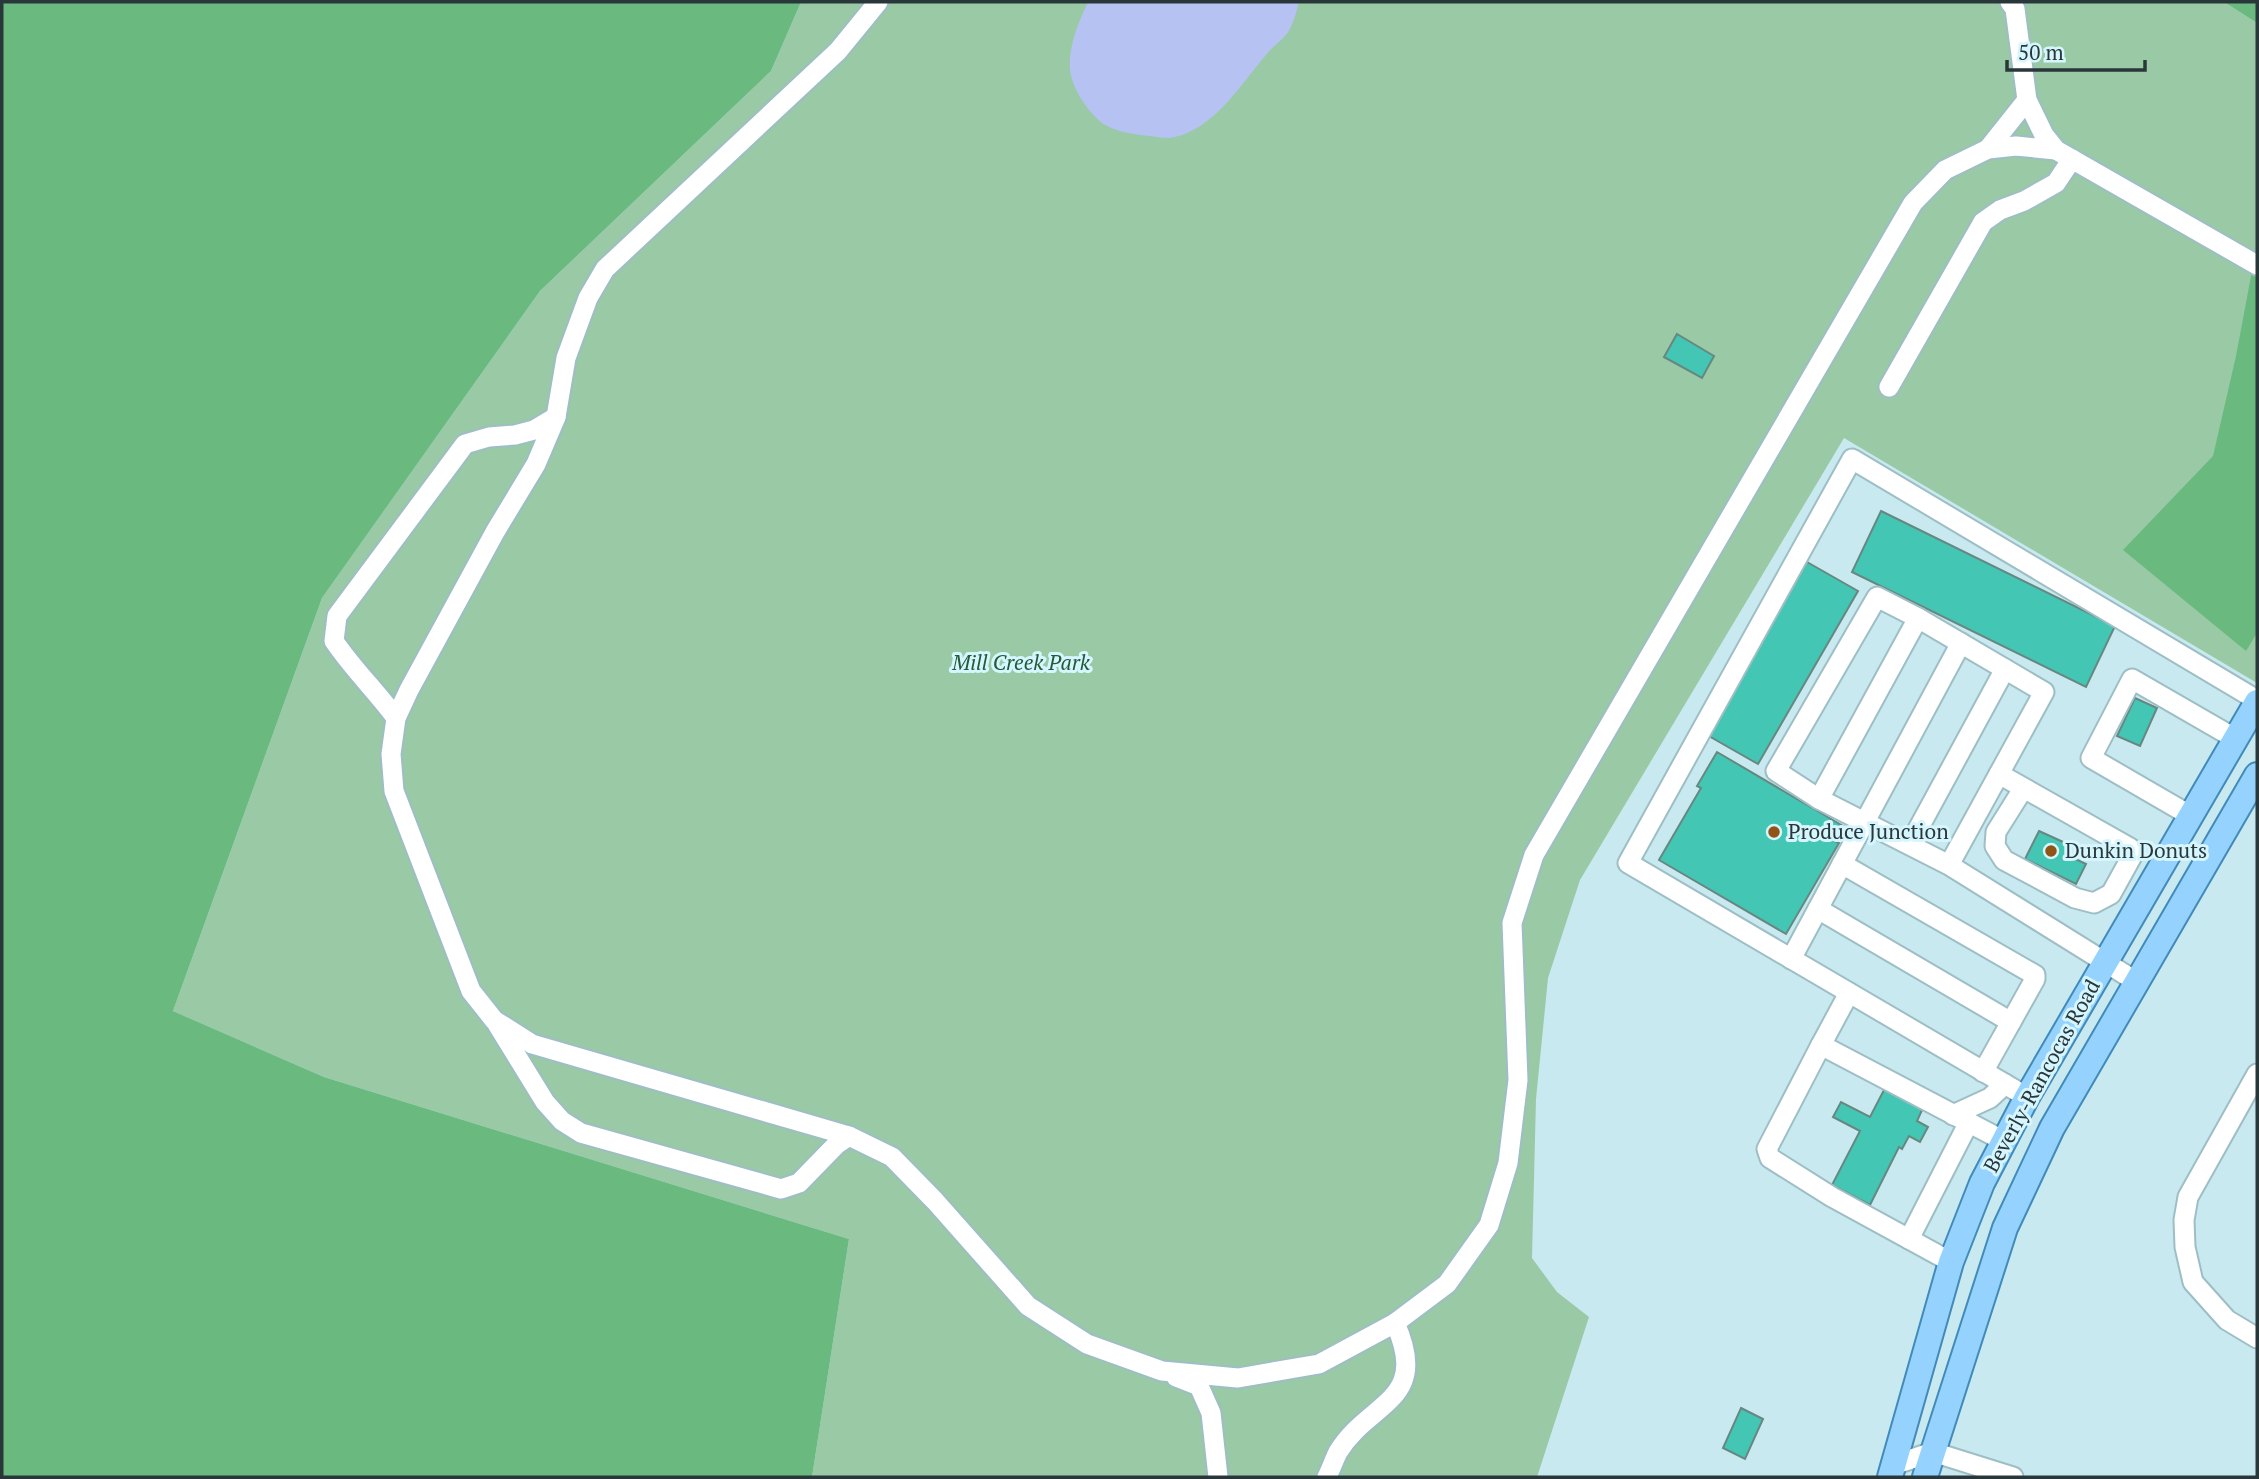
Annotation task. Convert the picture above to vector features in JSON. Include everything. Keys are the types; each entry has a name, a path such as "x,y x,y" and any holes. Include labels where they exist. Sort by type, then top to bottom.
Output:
{"main road":[{"name":"Beverly-Rancocas Road","path":"1891,1471 1951,1262 1982,1183 2027,1097 2257,701"},
{"name":"Beverly-Rancocas Road","path":"1925,1477 2005,1228 2052,1128 2257,775"}],"street":[{"path":"849,1136 836,1145 799,1183 781,1189 581,1133 562,1121 545,1102 495,1020 471,991 394,790 391,754 396,718 409,690 495,532 536,464 556,416 566,358 588,298 605,269 838,51 861,10 878,2"},
{"path":"2011,2 2015,9 2028,100 2044,135 2064,154 2257,265"},
{"path":"1987,149 2028,100"},
{"path":"1162,1371 1238,1377 1319,1364 1395,1323 1447,1284 1489,1225 1508,1163 1518,1080 1512,922 1534,855 1913,204 1945,170 1987,149 2016,146 2064,154"},
{"path":"1889,387 1983,222 2000,210 2024,201 2056,183 2064,154"},
{"path":"396,718 351,666 334,641 337,616 465,444 534,430 556,416"},
{"path":"2027,1097 1628,863 1852,458 2257,701"},
{"path":"1949,865 2044,692 1877,597 1776,771 1818,799 1949,865 2137,982"},
{"path":"1818,799 1918,618"},
{"path":"1791,959 1961,643"},
{"path":"1910,844 2006,669"},
{"path":"2191,816 2091,758 2132,679 2236,738"},
{"path":"1999,774 2130,848 2132,856 2111,894 2094,903 2075,898 2004,860 1995,846 1996,832 2023,789"},
{"path":"1842,864 2033,972 2035,979 1983,1072"},
{"path":"1818,909 2011,1022"},
{"path":"1849,993 1767,1149 1767,1154 1832,1197 1951,1262"},
{"path":"495,1020 532,1044 849,1136 892,1157 1028,1306 1087,1344 1199,1386 1211,1413 1218,1477"},
{"path":"1821,1045 2004,1141"},
{"path":"2257,1074 2188,1197 2184,1220 2185,1247 2193,1282 2227,1320 2257,1338"},
{"path":"1909,1240 1961,1119 2005,1084"},
{"path":"1327,1477 1339,1451 1357,1430 1388,1403 1406,1374 1404,1344 1395,1323"},
{"path":"1891,1471 1933,1452 2013,1477"}],"green space":[{"path":"2,2 801,2 771,71 540,291 322,598 173,1011 324,1077 849,1239 812,1477 2,1477"},
{"name":"Mill Creek Park","path":"801,2 2224,2 2257,23 2257,683 1844,438 1580,880 1548,978 1536,1099 1532,1258 1557,1292 1589,1317 1537,1477 812,1477 849,1239 324,1077 173,1011 322,598 540,291 771,71"},
{"path":"2224,2 2257,2 2257,23"},
{"path":"2257,244 2257,633 2246,651 2123,550 2213,456 2236,356"}],"water":[{"path":"1088,2 1299,2 1294,20 1283,39 1268,52 1226,104 1203,124 1189,132 1168,138 1119,131 1107,126 1081,99 1073,83 1070,61 1075,34"}],"building":[{"path":"1677,334 1714,356 1702,378 1664,357"},
{"path":"1881,511 2115,626 2086,687 1852,572"},
{"path":"1807,562 1858,591 1758,764 1707,735"},
{"path":"2135,698 2157,708 2140,746 2117,736"},
{"path":"1717,752 1843,826 1834,841 1839,843 1786,934 1659,860 1701,788 1697,786"},
{"path":"2039,831 2072,846 2067,855 2086,864 2076,884 2025,859"},
{"path":"1885,1088 1923,1108 1917,1121 1928,1127 1920,1142 1909,1136 1902,1149 1899,1147 1870,1205 1832,1185 1860,1131 1833,1117 1841,1102 1870,1117"},
{"path":"1741,1408 1763,1419 1745,1459 1723,1448"}],"place":[{"name":"Produce Junction","path":"1774,832"},
{"name":"Dunkin Donuts","path":"2051,851"}]}
